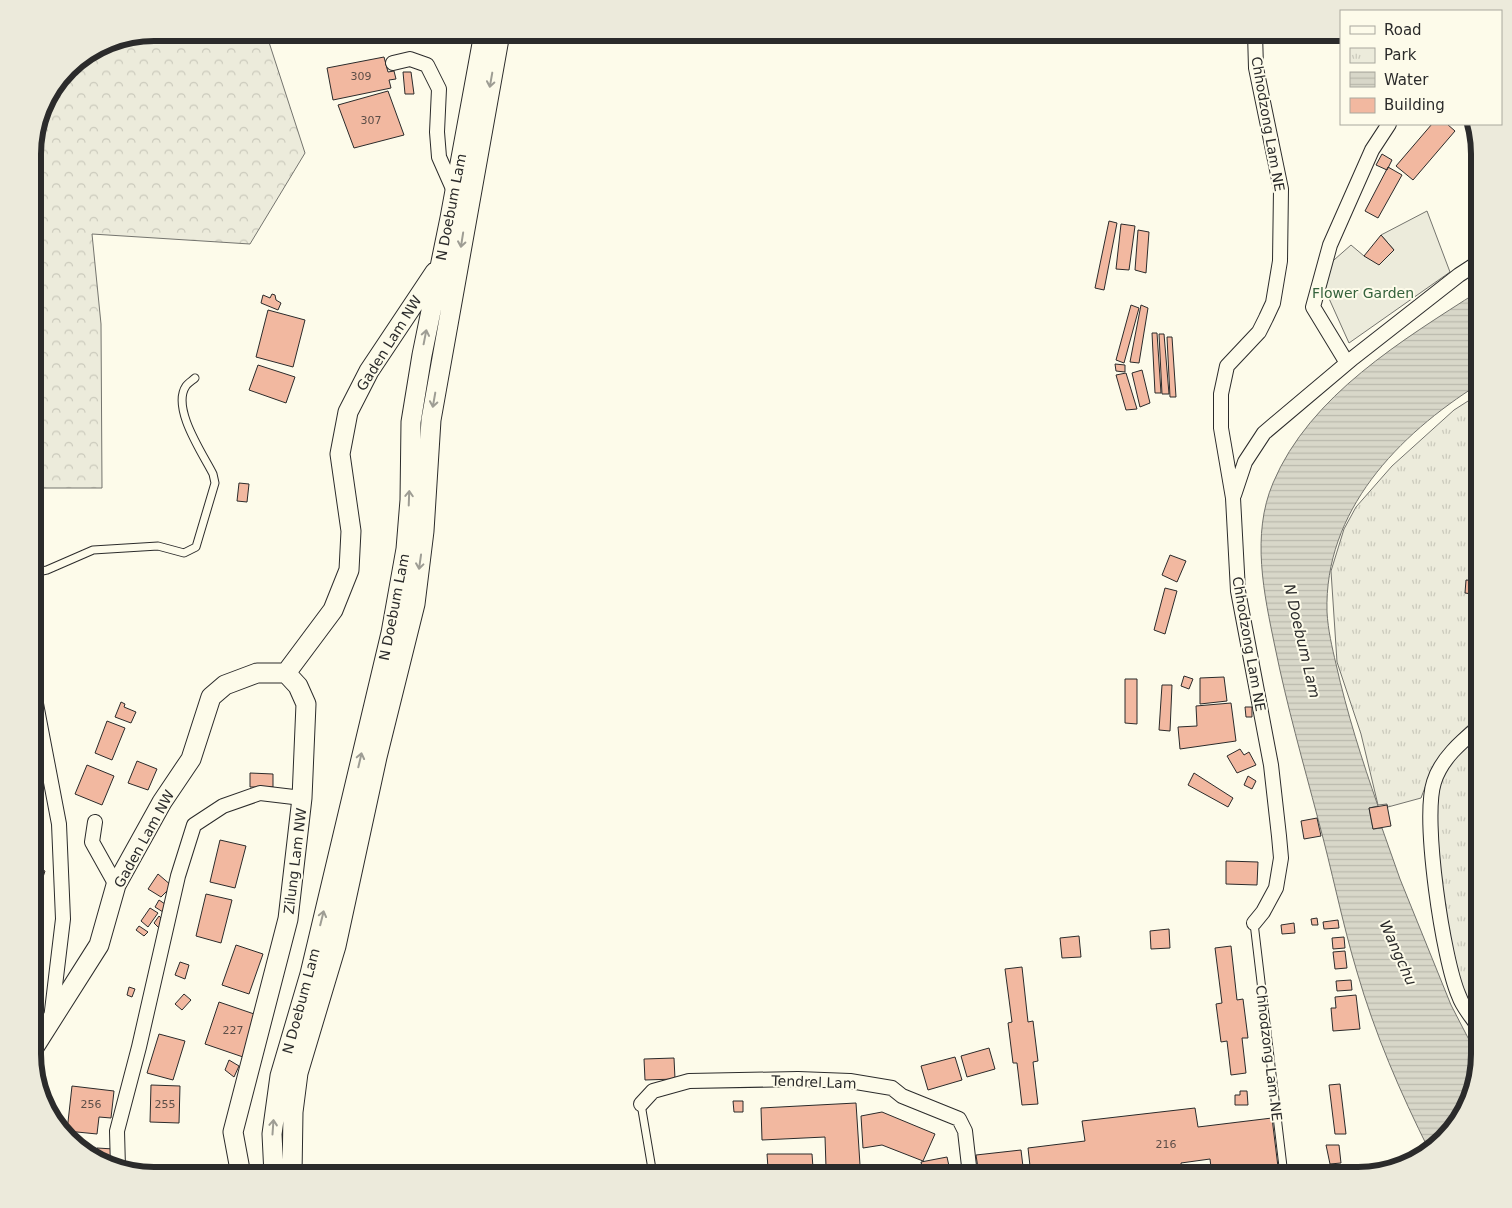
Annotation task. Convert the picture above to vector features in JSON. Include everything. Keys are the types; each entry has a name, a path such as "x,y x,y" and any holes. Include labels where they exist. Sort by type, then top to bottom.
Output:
{"main road":[{"name":"N Doebum Lam","path":"274,1167 272,1134 280,1076 310,974 391,633 406,550 410,500 411,422 422,355 482,41"},
{"name":"N Doebum Lam","path":"292,1167 292,1112 298,1073 336,946 376,757 415,604 424,531 431,420 498,41"},
{"name":"Gaden Lam NW","path":"41,1035 99,945 116,885 162,802 190,759 211,697 225,685 257,672 286,673 333,610 349,570 351,531 340,454 348,412 368,371 440,266"},
{"path":"286,673 298,686 306,704 302,798"},
{"name":"Zilung Lam NW","path":"239,1167 233,1132 288,919 302,798"}],"street":[{"path":"476,41 478,67"},
{"name":"Chhodzong Lam NE","path":"1254,923 1263,912 1276,888 1280,858 1270,765 1238,591 1233,498 1221,428 1221,394 1227,366 1259,332 1266,318 1272,303 1280,261 1281,188 1256,68 1255,41"},
{"path":"393,64 410,58 427,65 439,89 439,157 454,191"},
{"path":"1347,363 1313,307 1330,246 1372,150 1388,125"},
{"path":"1233,498 1245,462 1264,433 1347,363 1471,268"},
{"path":"41,730 59,824 63,919 50,1020"},
{"path":"1471,735 1451,752 1434,782 1431,800 1432,865 1449,965 1459,997 1471,1015"},
{"name":"Zilung Lam NW","path":"118,1160 117,1131 139,1047 178,876 194,825 223,806 260,793 302,798"},
{"path":"95,822 92,842 116,885"},
{"name":"Tendrel Lam","path":"641,1104 653,1091 689,1081 798,1079 850,1081 892,1088 902,1096 959,1119 965,1131 969,1167"}],"lane":[{"path":"41,571 92,550 158,546 184,553 196,547 215,483 213,474 184,416 182,399 186,386 195,378"},
{"name":"Chhodzong Lam NE","path":"1254,923 1283,1167"},
{"path":"641,1104 652,1167"}],"green space":[{"path":"146,41 269,41 305,153 250,244 92,234 101,324 102,488 41,488 41,146 50,111 65,85 80,69 98,56 125,45"},
{"name":"Flower Garden","path":"1427,211 1450,272 1349,343 1318,274 1351,245 1364,256 1394,250 1381,235"},
{"path":"1471,399 1471,723 1460,733 1444,753 1431,775 1421,798 1388,807 1387,804 1378,805 1361,734 1337,662 1331,571 1344,529 1356,507 1392,466 1454,410"},
{"path":"1471,740 1471,1008 1463,995 1453,967 1439,867 1436,804 1442,776 1461,749"}],"water":[{"name":"Wangchu","path":"1471,296 1471,389 1449,404 1421,427 1395,452 1372,479 1352,509 1338,541 1329,575 1327,612 1332,645 1345,700 1378,806 1369,808 1373,829 1382,828 1400,879 1451,1005 1471,1044 1469,1076 1459,1104 1443,1128 1426,1144 1398,1085 1380,1040 1352,953 1280,669 1264,586 1261,544 1262,523 1266,503 1273,483 1289,451 1334,396 1361,372 1420,329"}],"building":[{"path":"384,57 388,72 394,71 396,79 389,80 391,88 333,100 327,68"},
{"path":"403,72 411,72 414,94 405,94"},
{"path":"388,91 404,135 354,148 338,105"},
{"path":"1431,125 1448,125 1455,131 1413,180 1396,166"},
{"path":"1382,154 1392,160 1387,170 1376,165"},
{"path":"1388,167 1402,175 1378,218 1365,211"},
{"path":"1109,221 1117,223 1104,290 1095,288"},
{"path":"1121,224 1135,226 1129,270 1116,269"},
{"path":"1138,230 1149,232 1146,273 1135,270"},
{"path":"1381,235 1394,250 1379,265 1364,256"},
{"path":"272,294 281,303 278,310 261,303 263,295 270,298"},
{"path":"1131,305 1139,308 1124,363 1116,360"},
{"path":"1141,305 1148,308 1139,363 1130,362"},
{"path":"268,310 305,320 293,367 256,357"},
{"path":"1152,333 1157,333 1161,393 1155,393"},
{"path":"1159,334 1164,334 1169,394 1162,394"},
{"path":"1167,337 1172,337 1176,397 1170,397"},
{"path":"1115,364 1125,365 1125,372 1116,371"},
{"path":"258,365 295,377 286,403 249,390"},
{"path":"1142,370 1150,403 1140,407 1132,373"},
{"path":"1126,373 1137,409 1126,410 1116,375"},
{"path":"239,483 249,484 247,502 237,501"},
{"path":"1170,555 1186,561 1177,582 1162,575"},
{"path":"1466,580 1471,580 1471,594 1465,593"},
{"path":"1165,588 1177,591 1165,634 1154,630"},
{"path":"1184,676 1193,679 1189,689 1181,686"},
{"path":"1224,677 1227,701 1200,704 1200,678"},
{"path":"1125,679 1137,679 1137,724 1125,723"},
{"path":"1162,685 1172,685 1170,731 1159,730"},
{"path":"121,702 125,704 124,707 136,712 131,723 115,717"},
{"path":"1231,703 1236,741 1180,749 1178,727 1197,726 1196,706"},
{"path":"1245,707 1252,707 1252,717 1246,717"},
{"path":"107,721 125,728 112,760 95,753"},
{"path":"1240,749 1244,755 1249,752 1256,765 1237,773 1227,756"},
{"path":"137,761 157,769 148,790 128,783"},
{"path":"87,765 114,776 102,805 75,794"},
{"path":"250,773 273,774 273,787 250,787"},
{"path":"1194,773 1233,798 1228,807 1188,785"},
{"path":"1248,776 1256,781 1252,789 1244,785"},
{"path":"1387,805 1391,826 1373,829 1369,808"},
{"path":"1317,818 1321,836 1304,839 1301,821"},
{"path":"220,840 246,846 235,888 210,882"},
{"path":"1226,861 1258,862 1257,885 1226,884"},
{"path":"41,869 45,871 41,883"},
{"path":"158,874 172,886 161,897 148,889"},
{"path":"206,894 232,900 221,943 196,936"},
{"path":"159,900 168,906 163,912 155,907"},
{"path":"150,908 158,913 148,927 141,921"},
{"path":"159,916 166,923 161,930 154,923"},
{"path":"1317,918 1318,925 1312,925 1311,919"},
{"path":"1338,920 1339,928 1324,929 1323,922"},
{"path":"1294,923 1295,933 1282,934 1281,925"},
{"path":"139,926 148,932 144,936 136,930"},
{"path":"1169,929 1170,948 1151,949 1150,931"},
{"path":"1079,936 1081,957 1062,958 1060,938"},
{"path":"1344,937 1345,948 1333,949 1332,938"},
{"path":"236,945 263,954 249,994 222,985"},
{"path":"1231,946 1237,1000 1243,999 1248,1038 1242,1038 1246,1073 1231,1075 1227,1041 1221,1042 1216,1004 1222,1003 1215,948"},
{"path":"1345,951 1347,968 1335,969 1333,952"},
{"path":"180,962 189,965 185,979 175,975"},
{"path":"1022,967 1028,1022 1033,1021 1038,1061 1033,1062 1038,1104 1022,1105 1017,1063 1013,1063 1008,1023 1012,1022 1005,969"},
{"path":"1351,980 1352,990 1337,991 1336,981"},
{"path":"129,987 135,989 132,997 127,995"},
{"path":"184,994 191,1000 182,1010 175,1004"},
{"path":"1356,995 1360,1029 1333,1031 1331,1008 1336,1008 1335,997"},
{"path":"219,1002 260,1016 246,1058 205,1044"},
{"path":"159,1034 185,1041 173,1080 147,1073"},
{"path":"989,1048 995,1069 967,1077 961,1056"},
{"path":"955,1057 962,1080 928,1090 921,1066"},
{"path":"674,1058 675,1079 645,1080 644,1059"},
{"path":"229,1060 239,1066 234,1077 225,1070"},
{"path":"1340,1084 1346,1134 1335,1134 1329,1085"},
{"path":"151,1085 180,1086 179,1123 150,1122"},
{"path":"72,1086 114,1091 111,1118 99,1117 97,1134 73,1132 68,1126"},
{"path":"1240,1091 1247,1091 1248,1105 1235,1105 1235,1095 1240,1095"},
{"path":"733,1101 743,1101 743,1112 734,1112"},
{"path":"856,1103 860,1165 826,1167 825,1137 762,1140 761,1108"},
{"path":"1195,1108 1198,1127 1272,1118 1278,1167 1211,1167 1210,1159 1181,1163 1181,1167 1030,1167 1028,1148 1085,1141 1082,1121"},
{"path":"882,1112 935,1134 923,1161 882,1145 863,1148 861,1116"},
{"path":"1326,1145 1339,1145 1341,1163 1330,1164"},
{"path":"97,1148 114,1149 113,1159 104,1155 97,1151"},
{"path":"1021,1150 1023,1167 978,1167 976,1155"},
{"path":"767,1154 812,1154 813,1167 768,1167"},
{"path":"947,1157 949,1167 922,1167 921,1162"},
{"path":"210,1165 210,1167 193,1167"}]}
